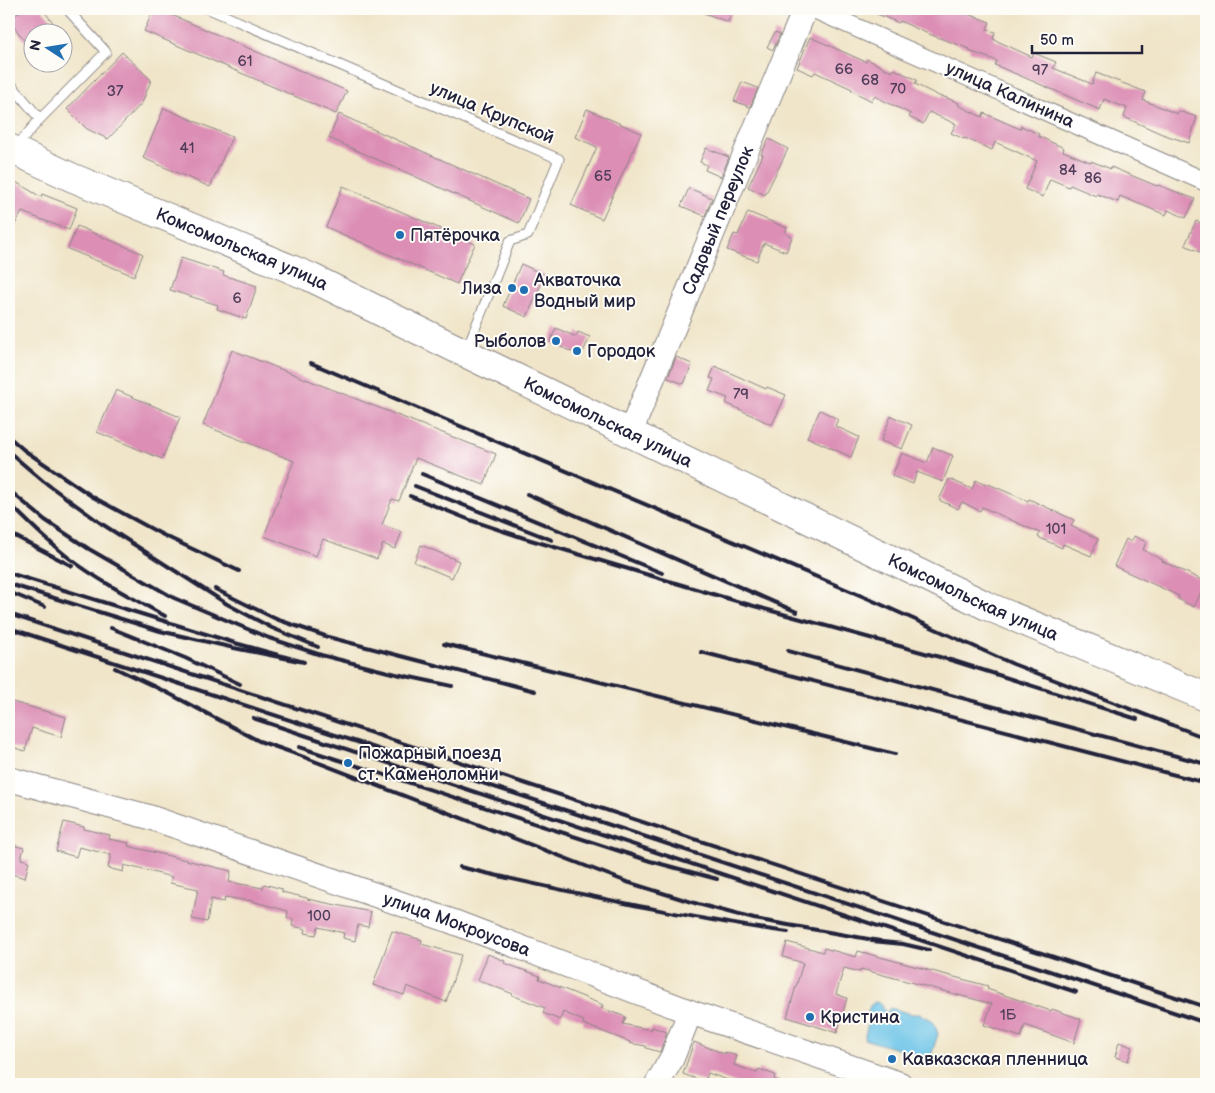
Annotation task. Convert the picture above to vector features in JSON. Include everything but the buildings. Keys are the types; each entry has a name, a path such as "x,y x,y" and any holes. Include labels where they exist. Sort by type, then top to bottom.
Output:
{"main road":[{"name":"Комсомольская улица","path":"11,149 80,181 310,277 987,606 1206,697"}],"street":[{"name":"Садовый переулок","path":"630,433 805,9"},
{"name":"улица Калинина","path":"814,9 1206,182"},
{"name":"улица Мокроусова","path":"9,779 158,821 451,921 690,1012 900,1084"},
{"path":"657,1084 672,1058 690,1012"}],"lane":[{"path":"11,149 106,52 67,9"},
{"name":"улица Крупской","path":"209,9 558,158 528,235 510,241 465,353"},
{"path":"9,82 40,119"}],"water":[{"path":"875,1002 882,1004 890,1019 893,1018 888,1014 890,1008 919,1014 930,1019 938,1034 930,1059 864,1039 870,1016 868,1012 870,1006"}],"railway":[{"path":"311,363 869,599 1013,664 1206,738"},
{"path":"9,437 24,450 93,497 161,534 239,571"},
{"path":"9,452 43,481 102,524 227,604 272,628 318,647"},
{"path":"422,474 662,573"},
{"path":"415,486 552,540"},
{"path":"9,490 45,520 89,549 174,598 269,638 321,655 452,686"},
{"path":"527,494 797,612"},
{"path":"410,496 470,520 524,538 743,603 954,661 1137,719"},
{"path":"9,503 46,539 80,566 116,589 165,616"},
{"path":"9,533 72,566"},
{"path":"9,573 235,643 304,662 160,631 9,584"},
{"path":"215,589 276,619 328,637 535,691"},
{"path":"9,592 45,607"},
{"path":"9,614 1206,1007"},
{"path":"9,628 1206,1023"},
{"path":"111,628 185,658 240,684"},
{"path":"444,644 895,754"},
{"path":"788,651 1206,764"},
{"path":"701,652 1206,783"},
{"path":"115,668 166,692 259,741 627,882 754,919 880,941"},
{"path":"253,718 1076,992"},
{"path":"299,747 650,861 717,879"},
{"path":"460,867 672,913 788,932"},
{"path":"872,941 903,944 929,950"}],"place":[{"name":"Пятёрочка","path":"400,235"},
{"name":"Лиза","path":"512,288"},
{"name":"Акваточка Водный мир","path":"524,290"},
{"name":"Рыболов","path":"556,341"},
{"name":"Городок","path":"577,351"},
{"name":"Пожарный поезд ст. Каменоломни","path":"348,763"},
{"name":"Кристина","path":"810,1017"},
{"name":"Кавказская пленница","path":"892,1059"}]}
